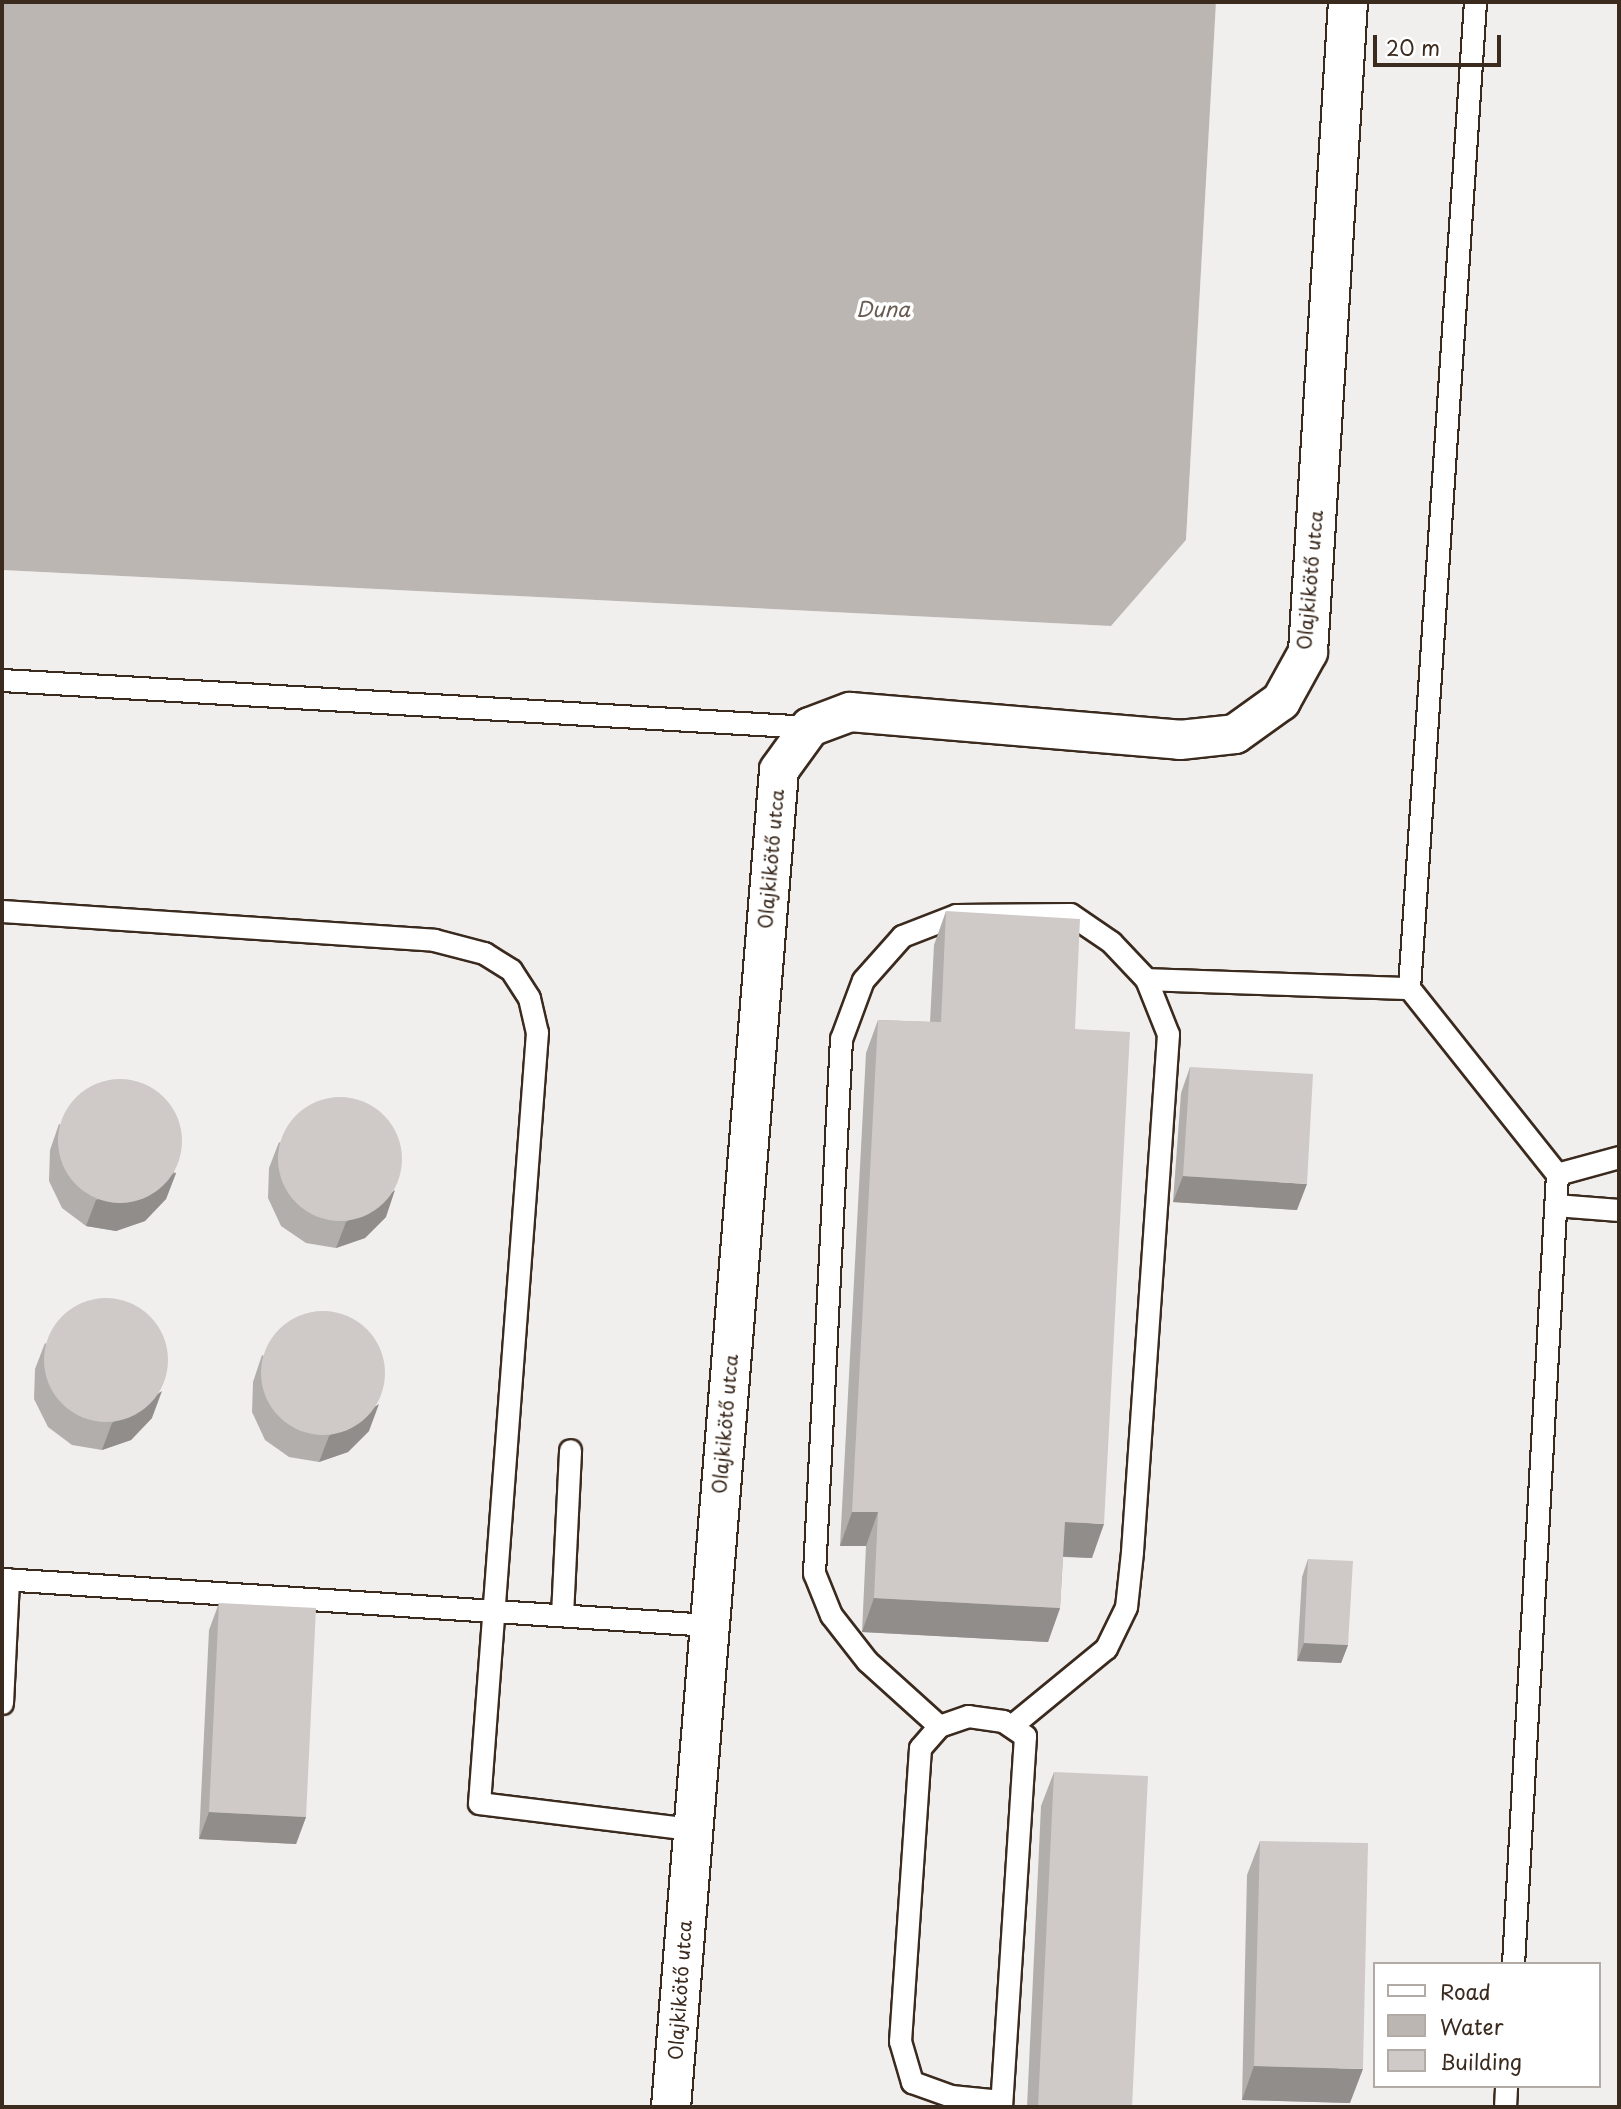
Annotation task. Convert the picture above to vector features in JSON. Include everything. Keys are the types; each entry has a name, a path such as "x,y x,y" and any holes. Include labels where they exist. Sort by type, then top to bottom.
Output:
{"street":[{"name":"Olajkikötő utca","path":"671,2107 779,770 810,727 850,712 1180,740 1235,734 1281,701 1308,652 1348,2"}],"lane":[{"path":"1475,2 1409,988 1557,1174 1513,1962"},
{"path":"2,680 810,727"},
{"path":"2,911 434,940 484,953 511,970 529,998 537,1032 479,1803 692,1829"},
{"path":"939,1726 867,1661 831,1615 814,1573 841,1039 863,980 902,936 956,915 1070,914 1111,942 1146,979 1168,1034 1126,1607 1106,1648 1012,1726"},
{"path":"1146,979 1409,988"},
{"path":"1557,1174 1619,1157"},
{"path":"1555,1205 1619,1210"},
{"path":"562,1615 570,1450"},
{"path":"2,1703 5,1579 709,1625"},
{"path":"968,1716 1012,1726 1025,1736 1001,2104 951,2096 912,2082 900,2041 919,1748 939,1726 968,1716"},
{"path":"1505,2107 1506,2088"}],"shaded area":[{"path":"1216,2 1619,2 1619,2107 2,2107 2,570 1111,626 1186,540"}],"water":[{"name":"Duna","path":"2,2 1216,2 1186,540 1111,626 2,570"}],"building":[{"path":"946,911 1080,919 1075,1029 1130,1032 1104,1524 1065,1522 1060,1608 874,1598 878,1512 852,1512 878,1020 941,1022"},
{"path":"1190,1067 1313,1074 1307,1184 1183,1176"},
{"path":"120,1079 144,1083 164,1097 178,1117 182,1141 178,1165 164,1185 144,1199 120,1203 96,1199 76,1185 62,1165 58,1141 62,1117 76,1097 96,1083"},
{"path":"340,1097 364,1101 384,1115 398,1135 402,1159 398,1183 384,1203 364,1217 340,1221 316,1217 296,1203 282,1183 278,1159 282,1135 296,1115 316,1101"},
{"path":"106,1298 130,1302 150,1316 164,1336 168,1360 164,1384 150,1404 130,1418 106,1422 82,1418 62,1404 48,1384 44,1360 48,1336 62,1316 82,1302"},
{"path":"323,1311 347,1315 367,1329 381,1349 385,1373 381,1397 367,1417 347,1431 323,1435 299,1431 279,1417 265,1397 261,1373 265,1349 279,1329 299,1315"},
{"path":"1308,1559 1353,1561 1348,1645 1304,1643"},
{"path":"219,1603 316,1608 306,1817 209,1812"},
{"path":"1054,1772 1148,1776 1132,2107 1038,2107"},
{"path":"1260,1841 1368,1843 1363,2069 1254,2066"}]}
